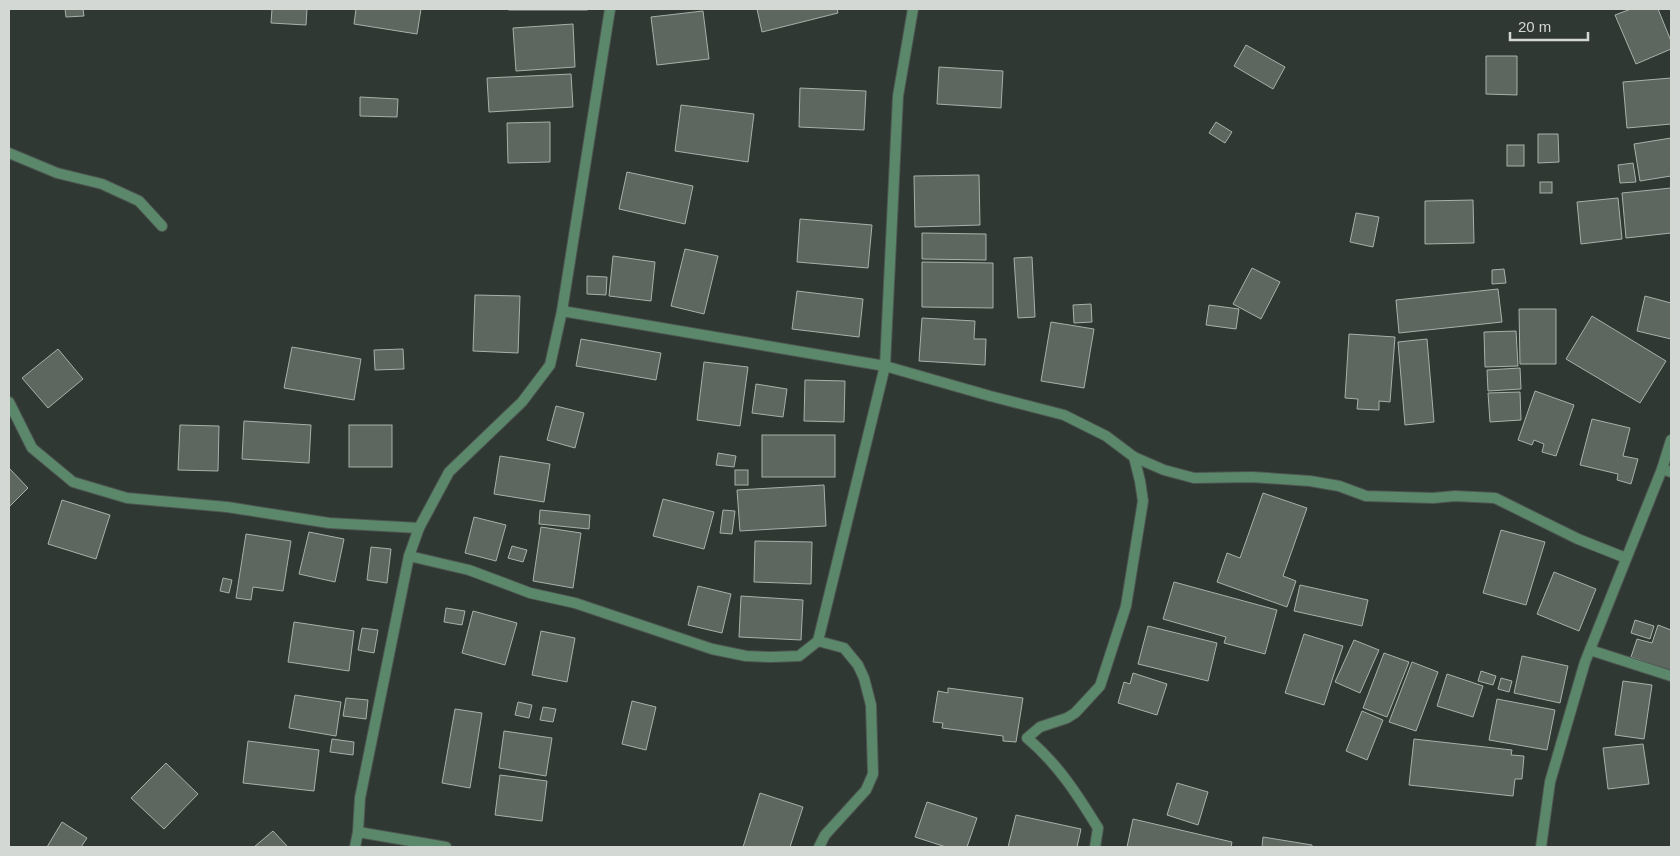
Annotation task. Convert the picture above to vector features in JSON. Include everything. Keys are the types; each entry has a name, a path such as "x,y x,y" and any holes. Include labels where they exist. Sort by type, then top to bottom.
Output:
{"street":[{"path":"355,847 360,798 409,556 419,528 449,472 522,402 550,365 562,311 610,9"},
{"path":"409,556 469,570 530,594 575,603 712,649 746,656 799,656 818,641 885,366 898,96 913,9"},
{"path":"9,153 57,173 102,184 139,201 162,226"},
{"path":"562,311 885,366 1064,415 1106,436 1134,457 1164,470 1194,478 1252,477 1310,481 1339,486 1366,496 1495,498 1578,539 1626,558"},
{"path":"9,402 32,448 74,482 127,498 227,507 329,523 419,528"},
{"path":"1541,847 1550,782 1590,650 1626,558 1666,470 1671,440"},
{"path":"1095,847 1098,828 1080,797 1067,779 1027,738 1040,727 1075,713 1100,686 1126,606 1143,501 1134,457"},
{"path":"818,641 844,648 858,665 864,678 870,705 873,774 866,790 825,835 819,847"},
{"path":"1590,650 1671,676"},
{"path":"358,832 446,847"}],"building":[{"path":"65,9 83,9 84,16 66,17"},
{"path":"272,9 307,9 306,25 271,23"},
{"path":"356,9 421,9 417,34 354,24"},
{"path":"587,9 587,10 509,10"},
{"path":"757,9 837,9 838,13 762,32"},
{"path":"1631,9 1658,9 1671,41 1671,49 1636,64 1615,15"},
{"path":"703,11 709,59 657,65 651,17"},
{"path":"573,24 575,67 516,71 513,28"},
{"path":"1246,45 1285,67 1273,89 1234,66"},
{"path":"1486,56 1517,56 1517,95 1486,94"},
{"path":"939,67 1003,71 1001,108 937,104"},
{"path":"571,74 573,107 489,112 487,78"},
{"path":"1671,78 1671,124 1627,128 1623,82"},
{"path":"800,88 866,91 864,130 799,127"},
{"path":"360,97 398,99 397,117 360,116"},
{"path":"681,105 754,114 748,162 675,151"},
{"path":"550,122 550,162 508,163 507,123"},
{"path":"1216,122 1232,132 1225,143 1209,133"},
{"path":"1538,134 1558,134 1559,162 1538,163"},
{"path":"1671,138 1671,176 1640,181 1634,144"},
{"path":"1507,145 1524,145 1524,166 1507,166"},
{"path":"1633,163 1636,182 1620,183 1618,165"},
{"path":"627,172 693,186 685,224 619,209"},
{"path":"979,175 980,225 915,227 914,176"},
{"path":"1540,182 1552,182 1552,193 1540,193"},
{"path":"1671,188 1671,233 1626,238 1622,193"},
{"path":"1618,198 1622,239 1581,244 1577,202"},
{"path":"1473,200 1474,243 1425,244 1425,201"},
{"path":"1356,213 1379,217 1373,247 1350,242"},
{"path":"800,219 872,225 868,268 797,262"},
{"path":"922,233 986,234 986,260 922,259"},
{"path":"685,249 718,256 704,314 671,306"},
{"path":"613,256 655,262 651,301 609,296"},
{"path":"1032,257 1035,317 1018,318 1014,258"},
{"path":"922,262 993,263 993,308 922,307"},
{"path":"1252,268 1280,282 1261,319 1233,304"},
{"path":"1504,269 1506,283 1492,284 1492,270"},
{"path":"587,276 607,277 606,295 587,294"},
{"path":"1498,289 1502,322 1399,333 1396,300"},
{"path":"797,291 863,299 859,337 792,329"},
{"path":"475,295 520,296 518,353 473,351"},
{"path":"1645,296 1671,303 1671,339 1637,331"},
{"path":"1091,304 1092,322 1074,323 1073,305"},
{"path":"1209,305 1239,309 1236,329 1206,325"},
{"path":"1519,309 1556,309 1556,364 1520,364"},
{"path":"1592,316 1666,361 1640,403 1566,359"},
{"path":"922,318 975,321 974,339 986,339 985,365 919,361"},
{"path":"1051,322 1094,329 1084,388 1041,381"},
{"path":"1516,331 1518,366 1485,367 1484,332"},
{"path":"1349,334 1395,337 1390,402 1379,401 1379,410 1357,409 1358,399 1345,398"},
{"path":"581,339 661,353 656,380 576,366"},
{"path":"1427,339 1434,422 1405,425 1398,342"},
{"path":"292,347 361,359 354,400 284,388"},
{"path":"58,349 83,379 48,408 22,378"},
{"path":"403,349 404,369 375,370 374,350"},
{"path":"704,362 748,367 740,426 697,420"},
{"path":"1520,368 1521,389 1488,391 1487,370"},
{"path":"805,380 845,381 844,422 804,421"},
{"path":"756,384 787,389 783,417 752,413"},
{"path":"1535,391 1574,405 1556,456 1542,452 1544,444 1534,440 1532,445 1518,440"},
{"path":"1520,392 1521,420 1490,422 1488,393"},
{"path":"556,406 584,413 575,448 547,440"},
{"path":"1592,419 1630,428 1623,456 1638,459 1631,484 1617,480 1618,474 1580,465"},
{"path":"244,421 311,425 309,463 242,459"},
{"path":"180,425 219,426 218,471 178,470"},
{"path":"349,425 392,425 392,467 349,467"},
{"path":"762,435 835,435 835,477 762,477"},
{"path":"718,453 736,456 734,467 716,465"},
{"path":"500,456 550,464 544,502 494,494"},
{"path":"9,468 28,488 9,507"},
{"path":"735,470 748,470 748,485 735,485"},
{"path":"824,485 826,526 740,531 737,490"},
{"path":"1263,493 1307,508 1283,576 1296,581 1287,607 1217,582 1227,553 1240,558"},
{"path":"663,499 714,512 704,549 653,536"},
{"path":"62,500 110,515 96,559 48,544"},
{"path":"540,510 590,515 589,529 539,524"},
{"path":"723,510 735,511 732,534 720,533"},
{"path":"474,517 506,525 496,561 465,553"},
{"path":"541,527 581,533 573,588 533,581"},
{"path":"1501,530 1545,542 1526,605 1483,593"},
{"path":"309,532 344,539 335,582 299,574"},
{"path":"246,534 291,541 283,591 253,587 251,600 236,598"},
{"path":"755,541 812,542 811,584 754,582"},
{"path":"512,546 527,550 523,562 508,558"},
{"path":"371,547 391,549 387,583 367,580"},
{"path":"1554,572 1596,589 1579,631 1537,614"},
{"path":"223,578 232,580 229,593 220,591"},
{"path":"1174,582 1277,610 1265,654 1224,643 1226,637 1163,619"},
{"path":"1300,585 1368,600 1362,626 1294,611"},
{"path":"698,586 731,594 722,633 688,625"},
{"path":"741,596 803,600 801,640 739,637"},
{"path":"446,608 465,611 462,625 444,622"},
{"path":"473,611 517,623 505,665 462,653"},
{"path":"1635,620 1654,626 1650,639 1631,633"},
{"path":"294,622 354,631 349,671 288,662"},
{"path":"1658,625 1671,630 1671,671 1631,657 1637,639 1652,643"},
{"path":"1148,626 1217,643 1208,681 1138,664"},
{"path":"362,628 378,630 374,653 358,650"},
{"path":"541,631 575,638 567,682 532,675"},
{"path":"1304,634 1343,646 1324,705 1285,693"},
{"path":"1354,640 1379,650 1360,693 1335,682"},
{"path":"1384,653 1409,662 1387,717 1363,708"},
{"path":"1522,656 1568,666 1560,703 1514,693"},
{"path":"1412,662 1438,672 1416,731 1389,722"},
{"path":"1481,671 1496,676 1493,685 1478,681"},
{"path":"1133,673 1167,684 1157,715 1118,703 1124,682 1130,684"},
{"path":"1447,674 1483,686 1473,717 1437,706"},
{"path":"1501,678 1512,681 1509,692 1498,689"},
{"path":"1623,681 1652,685 1644,739 1615,735"},
{"path":"948,688 1023,698 1016,742 1003,741 1003,736 942,728 943,723 933,722 938,691 948,693"},
{"path":"295,695 341,702 336,736 289,728"},
{"path":"346,698 368,700 366,719 343,716"},
{"path":"1497,699 1555,710 1547,750 1489,740"},
{"path":"632,701 656,707 646,750 622,744"},
{"path":"518,702 532,705 529,718 515,715"},
{"path":"543,707 556,709 553,722 540,720"},
{"path":"455,709 482,713 470,788 442,783"},
{"path":"1362,711 1383,720 1367,760 1346,751"},
{"path":"504,731 552,738 546,776 499,768"},
{"path":"332,739 354,742 353,755 330,752"},
{"path":"1414,739 1512,750 1511,755 1524,756 1522,779 1515,779 1513,796 1409,785"},
{"path":"248,741 319,750 314,791 243,783"},
{"path":"1643,744 1649,784 1608,789 1603,748"},
{"path":"166,763 198,794 164,829 131,798"},
{"path":"500,775 547,781 542,821 495,815"},
{"path":"1177,783 1208,792 1198,825 1167,815"},
{"path":"760,793 803,807 790,847 743,847"},
{"path":"927,802 977,818 967,847 946,847 915,837"},
{"path":"1016,815 1081,829 1077,847 1008,847"},
{"path":"1133,819 1232,842 1231,847 1127,847"},
{"path":"62,822 87,838 81,847 47,847"},
{"path":"273,831 288,847 254,847"},
{"path":"1263,837 1312,845 1312,847 1262,847"}]}
